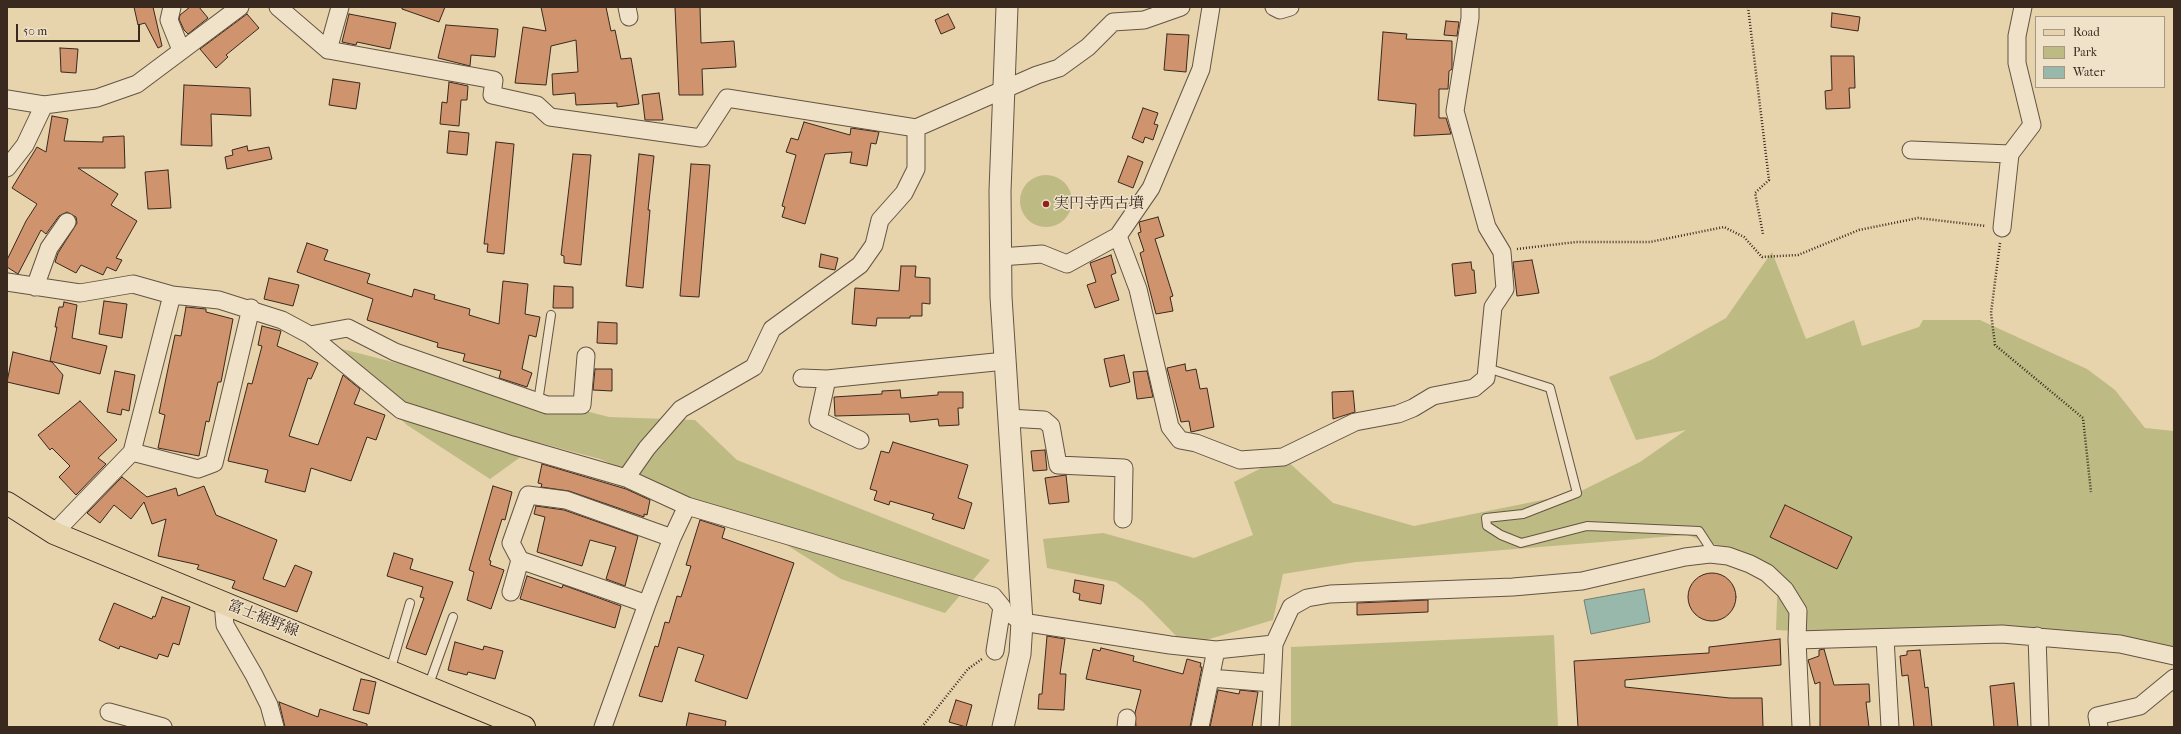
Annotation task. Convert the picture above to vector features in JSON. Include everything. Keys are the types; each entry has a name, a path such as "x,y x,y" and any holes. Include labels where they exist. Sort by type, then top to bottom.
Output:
{"main road":[{"name":"富士裾野線","path":"7,503 54,533 524,727"}],"street":[{"path":"172,7 168,20 181,50"},
{"path":"7,99 44,105 97,98 137,84 240,7"},
{"path":"278,7 328,50 494,80 492,95 537,105 550,117 701,138 727,98 916,128 1003,90 1059,68 1088,47 1113,22 1144,20 1181,7"},
{"path":"328,50 340,7"},
{"path":"1003,727 1020,654 1022,622 1008,418 1000,257 1000,191 1007,7"},
{"path":"1000,257 1042,254 1067,264 1118,236 1151,188 1198,76 1211,7"},
{"path":"1274,7 1280,10 1290,7"},
{"path":"1118,236 1138,289 1170,427 1180,440 1240,460 1284,457 1355,422 1398,414 1413,408 1433,396 1474,388 1486,378 1493,307 1506,289 1501,251 1487,227 1455,111 1470,18 1470,7"},
{"path":"2002,228 2010,154 2032,125 2017,63 2017,36 2023,7"},
{"path":"7,168 25,145 44,105"},
{"path":"626,478 646,448 681,409 754,367 772,328 860,265 874,245 880,220 904,193 916,169 916,128"},
{"path":"1911,150 2010,154"},
{"path":"34,287 49,248 68,222"},
{"path":"7,282 80,293 133,284 172,295 219,300 251,308 282,320 310,335 401,410 512,445 626,478 687,506 993,596 1002,607 1022,622 1170,645 1216,650 1274,644"},
{"path":"54,533 132,452 172,295"},
{"path":"132,452 198,469 214,462 251,308"},
{"path":"310,335 348,328 395,352 547,405 582,404 586,356"},
{"path":"802,378 827,379 1005,361"},
{"path":"827,379 818,420 860,440"},
{"path":"1008,418 1044,420 1051,426 1058,465 1124,468 1123,519"},
{"path":"647,604 520,560 511,543 528,494 566,500 672,538"},
{"path":"603,727 672,538 687,506"},
{"path":"1270,727 1274,644 1291,608 1307,598 1330,594 1513,588 1582,582 1685,557 1715,555 1728,556 1767,572 1785,590 1798,611 1797,640 1801,727"},
{"path":"511,592 520,560"},
{"path":"223,603 225,625 257,681 269,706 275,727"},
{"path":"995,651 1002,607"},
{"path":"1797,640 2002,634 2120,644 2174,656"},
{"path":"2037,636 2040,727"},
{"path":"1885,638 1890,727"},
{"path":"1200,727 1216,650"},
{"path":"1210,678 1272,683"},
{"path":"2099,727 2098,716 2140,706 2174,678"},
{"path":"109,712 163,727"}],"lane":[{"path":"538,402 551,315"},
{"path":"1487,368 1550,388 1577,492 1524,514 1486,518 1487,526 1501,535 1521,542 1587,526 1699,530 1715,555"},
{"path":"390,671 410,602"},
{"path":"428,687 453,616"}],"path":[{"path":"1748,7 1769,180 1755,193 1763,234"},
{"path":"1501,251 1576,242 1650,242 1724,227 1744,237 1762,257 1798,255 1859,230 1918,218 2002,228 1991,313 1995,344 2083,418 2091,492"},
{"path":"922,727 968,669 995,651"}],"green space":[{"name":"実円寺西古墳","path":"1046,175 1060,179 1068,187 1072,201 1068,215 1060,223 1046,227 1032,223 1024,215 1020,201 1024,187 1032,179"},
{"path":"1772,252 1806,339 1854,320 1862,346 1919,327 1923,320 1980,320 2087,369 2115,390 2145,428 2174,431 2174,652 1776,630 1778,573 1755,558 1687,535 1356,562 1283,574 1273,620 1186,646 1143,602 1116,582 1047,568 1043,539 1103,533 1194,558 1253,535 1234,482 1283,457 1333,503 1414,526 1577,493 1640,462 1686,430 1636,440 1609,377 1653,359 1726,318"},
{"path":"325,348 342,349 609,417 695,420 737,460 990,560 945,613 841,579 758,527 600,459 540,443 490,479 407,425"},
{"path":"1554,635 1558,727 1291,727 1291,647"}],"water":[{"path":"1644,589 1650,622 1591,634 1584,600"}],"building":[{"path":"134,7 153,7 162,46 158,48 145,23 138,25"},
{"path":"190,7 199,7 208,18 188,34 184,30 179,19 180,15"},
{"path":"402,7 445,7 439,22 402,9"},
{"path":"541,7 606,7 611,31 615,30 621,59 631,58 639,104 617,107 617,103 576,105 575,93 553,95 552,74 578,72 576,40 551,46 546,85 515,83 523,27 546,31"},
{"path":"675,7 700,7 701,43 734,41 736,67 702,69 703,95 679,95"},
{"path":"1832,13 1860,17 1858,31 1831,27"},
{"path":"247,14 259,28 226,55 228,57 216,68 200,49"},
{"path":"349,14 396,23 390,49 357,42 356,45 342,42"},
{"path":"948,14 955,28 941,34 935,20"},
{"path":"1446,21 1459,22 1457,36 1444,35"},
{"path":"446,25 498,29 495,57 471,55 470,66 438,58"},
{"path":"1383,32 1407,34 1406,39 1452,41 1452,69 1449,71 1448,89 1439,89 1439,118 1446,118 1451,134 1414,136 1416,104 1378,100"},
{"path":"1167,34 1189,35 1186,72 1164,70"},
{"path":"60,48 78,49 76,73 61,72"},
{"path":"1831,56 1854,56 1855,88 1849,88 1850,108 1826,109 1825,91 1832,90"},
{"path":"333,79 360,83 356,109 329,105"},
{"path":"449,82 468,86 467,100 461,100 459,126 440,124 442,102 447,103"},
{"path":"184,85 250,88 251,116 211,114 212,146 181,145"},
{"path":"659,93 663,120 645,120 642,95"},
{"path":"1143,108 1158,113 1154,124 1158,125 1153,140 1145,137 1143,143 1132,138"},
{"path":"52,116 68,119 64,141 103,142 103,137 124,136 125,168 78,168 118,194 111,205 137,221 116,258 122,260 116,271 107,267 103,275 81,265 76,273 55,262 58,253 77,223 76,217 67,212 59,216 46,234 41,230 18,274 7,267 7,260 26,221 37,204 12,188 37,147 46,152"},
{"path":"804,122 850,135 851,128 879,132 876,144 871,143 867,166 850,163 852,152 825,154 805,224 782,217 785,207 782,206 796,155 786,152 791,138 798,140"},
{"path":"449,131 469,133 467,155 447,153"},
{"path":"496,142 514,144 504,254 487,252 488,244 484,244"},
{"path":"247,146 248,151 269,147 272,159 227,169 225,157 233,155 232,150"},
{"path":"573,154 591,155 581,265 564,263 564,256 561,255"},
{"path":"639,154 654,156 648,210 650,210 643,288 626,286"},
{"path":"1128,156 1143,162 1133,188 1118,182"},
{"path":"691,164 710,165 699,297 680,296"},
{"path":"168,170 171,208 148,209 145,172"},
{"path":"1158,217 1164,236 1155,239 1173,296 1170,297 1173,311 1156,314 1140,253 1144,251 1138,233 1141,232 1139,222"},
{"path":"307,243 328,250 324,260 370,274 367,283 412,297 414,289 435,295 434,299 470,309 469,315 499,324 503,281 528,284 525,314 540,317 536,337 529,335 522,369 532,373 527,387 499,378 501,371 463,361 465,354 437,347 438,343 367,320 373,299 297,272"},
{"path":"821,254 838,258 835,270 819,267"},
{"path":"1111,255 1116,273 1111,275 1119,300 1095,308 1087,285 1096,282 1090,263"},
{"path":"1532,260 1539,293 1517,296 1513,262"},
{"path":"1471,262 1472,270 1474,270 1476,293 1455,296 1452,264"},
{"path":"901,266 916,266 915,277 930,278 930,304 922,303 922,316 910,316 910,318 877,318 876,326 852,324 855,288 899,291"},
{"path":"269,278 299,285 293,306 264,299"},
{"path":"554,286 573,287 573,308 553,308"},
{"path":"104,301 127,304 122,338 99,334"},
{"path":"64,302 77,305 72,338 107,346 100,374 50,361 57,327 55,327 59,307 63,307"},
{"path":"186,307 206,309 206,312 233,319 221,382 218,382 209,422 206,421 199,456 158,448 165,415 159,413 175,335 181,336"},
{"path":"598,322 617,323 617,344 597,343"},
{"path":"262,326 281,331 277,346 318,363 311,379 308,378 289,436 318,445 343,375 360,389 354,404 385,415 376,440 367,437 351,481 311,468 305,492 265,482 268,470 228,461 248,383 252,384 262,346 258,345"},
{"path":"13,352 52,362 63,375 59,394 7,382"},
{"path":"1124,355 1130,382 1110,387 1104,359"},
{"path":"1185,364 1186,371 1196,369 1200,389 1207,388 1214,427 1191,432 1189,421 1181,422 1167,368"},
{"path":"595,369 612,369 612,391 593,390"},
{"path":"115,371 135,375 129,411 122,409 121,415 107,412"},
{"path":"1147,371 1153,397 1137,399 1133,372"},
{"path":"900,390 901,398 938,395 938,392 963,392 963,408 958,408 959,425 939,426 938,419 910,422 909,414 835,416 834,397 882,394 882,391"},
{"path":"1353,391 1355,412 1333,419 1332,392"},
{"path":"80,401 117,440 98,458 106,464 76,495 59,477 70,466 52,448 50,450 38,435"},
{"path":"893,442 968,465 958,498 972,503 964,529 932,519 934,514 890,501 889,505 874,500 877,491 870,489 881,451 889,453"},
{"path":"1045,450 1047,470 1033,471 1031,451"},
{"path":"542,464 626,489 650,500 647,515 644,514 644,517 569,491 541,487 542,484 538,483"},
{"path":"1066,475 1069,502 1049,504 1045,478"},
{"path":"122,477 147,497 176,488 178,496 204,486 216,515 277,540 263,579 285,587 295,565 312,572 297,612 232,588 235,581 197,569 199,565 158,556 166,519 152,524 144,502 131,519 114,505 100,523 87,513"},
{"path":"493,486 512,492 505,520 502,519 489,560 491,561 490,565 504,570 491,609 467,600 474,572 469,570"},
{"path":"1785,505 1852,537 1837,569 1770,537"},
{"path":"536,506 564,510 638,536 625,586 606,579 616,547 590,540 582,566 537,552 545,517 534,514"},
{"path":"700,520 725,528 722,538 794,563 747,699 695,681 704,655 678,647 662,702 639,696 655,646 658,647 665,622 669,623 677,596 681,597 691,566 686,565"},
{"path":"394,553 413,559 410,569 453,582 426,655 406,648 424,598 420,597 423,587 387,576"},
{"path":"1707,573 1717,573 1729,580 1736,592 1736,602 1729,614 1717,621 1707,621 1699,617 1692,610 1688,602 1688,592 1692,584 1699,577"},
{"path":"527,576 562,588 563,585 621,606 615,628 520,599"},
{"path":"1075,580 1104,585 1101,604 1079,600 1080,594 1073,592"},
{"path":"162,597 190,607 179,645 173,643 168,657 159,654 157,659 120,646 119,649 99,640 114,603 152,619 153,616 155,617"},
{"path":"1428,600 1428,612 1357,615 1357,603"},
{"path":"1047,636 1065,639 1060,674 1066,674 1064,710 1038,709 1039,694 1042,694"},
{"path":"1780,639 1781,665 1625,680 1625,687 1730,698 1762,698 1763,727 1578,727 1574,661 1709,653 1709,647"},
{"path":"455,642 483,650 484,646 503,651 495,679 468,672 467,675 448,670"},
{"path":"1101,648 1134,656 1133,661 1183,674 1187,659 1201,663 1200,667 1202,667 1190,727 1136,727 1135,713 1141,690 1086,679 1093,649 1100,651"},
{"path":"1824,649 1834,685 1869,684 1870,702 1866,702 1869,727 1820,727 1820,682 1815,684 1808,660 1819,656 1819,650"},
{"path":"1920,650 1925,688 1928,687 1932,727 1914,727 1908,675 1902,676 1900,656 1907,655 1907,651"},
{"path":"361,679 376,682 369,714 353,710"},
{"path":"2014,683 2018,727 1994,727 1990,686"},
{"path":"1218,690 1239,694 1240,690 1258,692 1252,727 1210,727"},
{"path":"956,700 972,705 966,727 949,722"},
{"path":"279,702 318,717 320,709 367,724 367,727 285,727"},
{"path":"689,713 726,721 725,727 686,727"}],"place":[{"name":"実円寺西古墳","path":"1046,204"}]}
